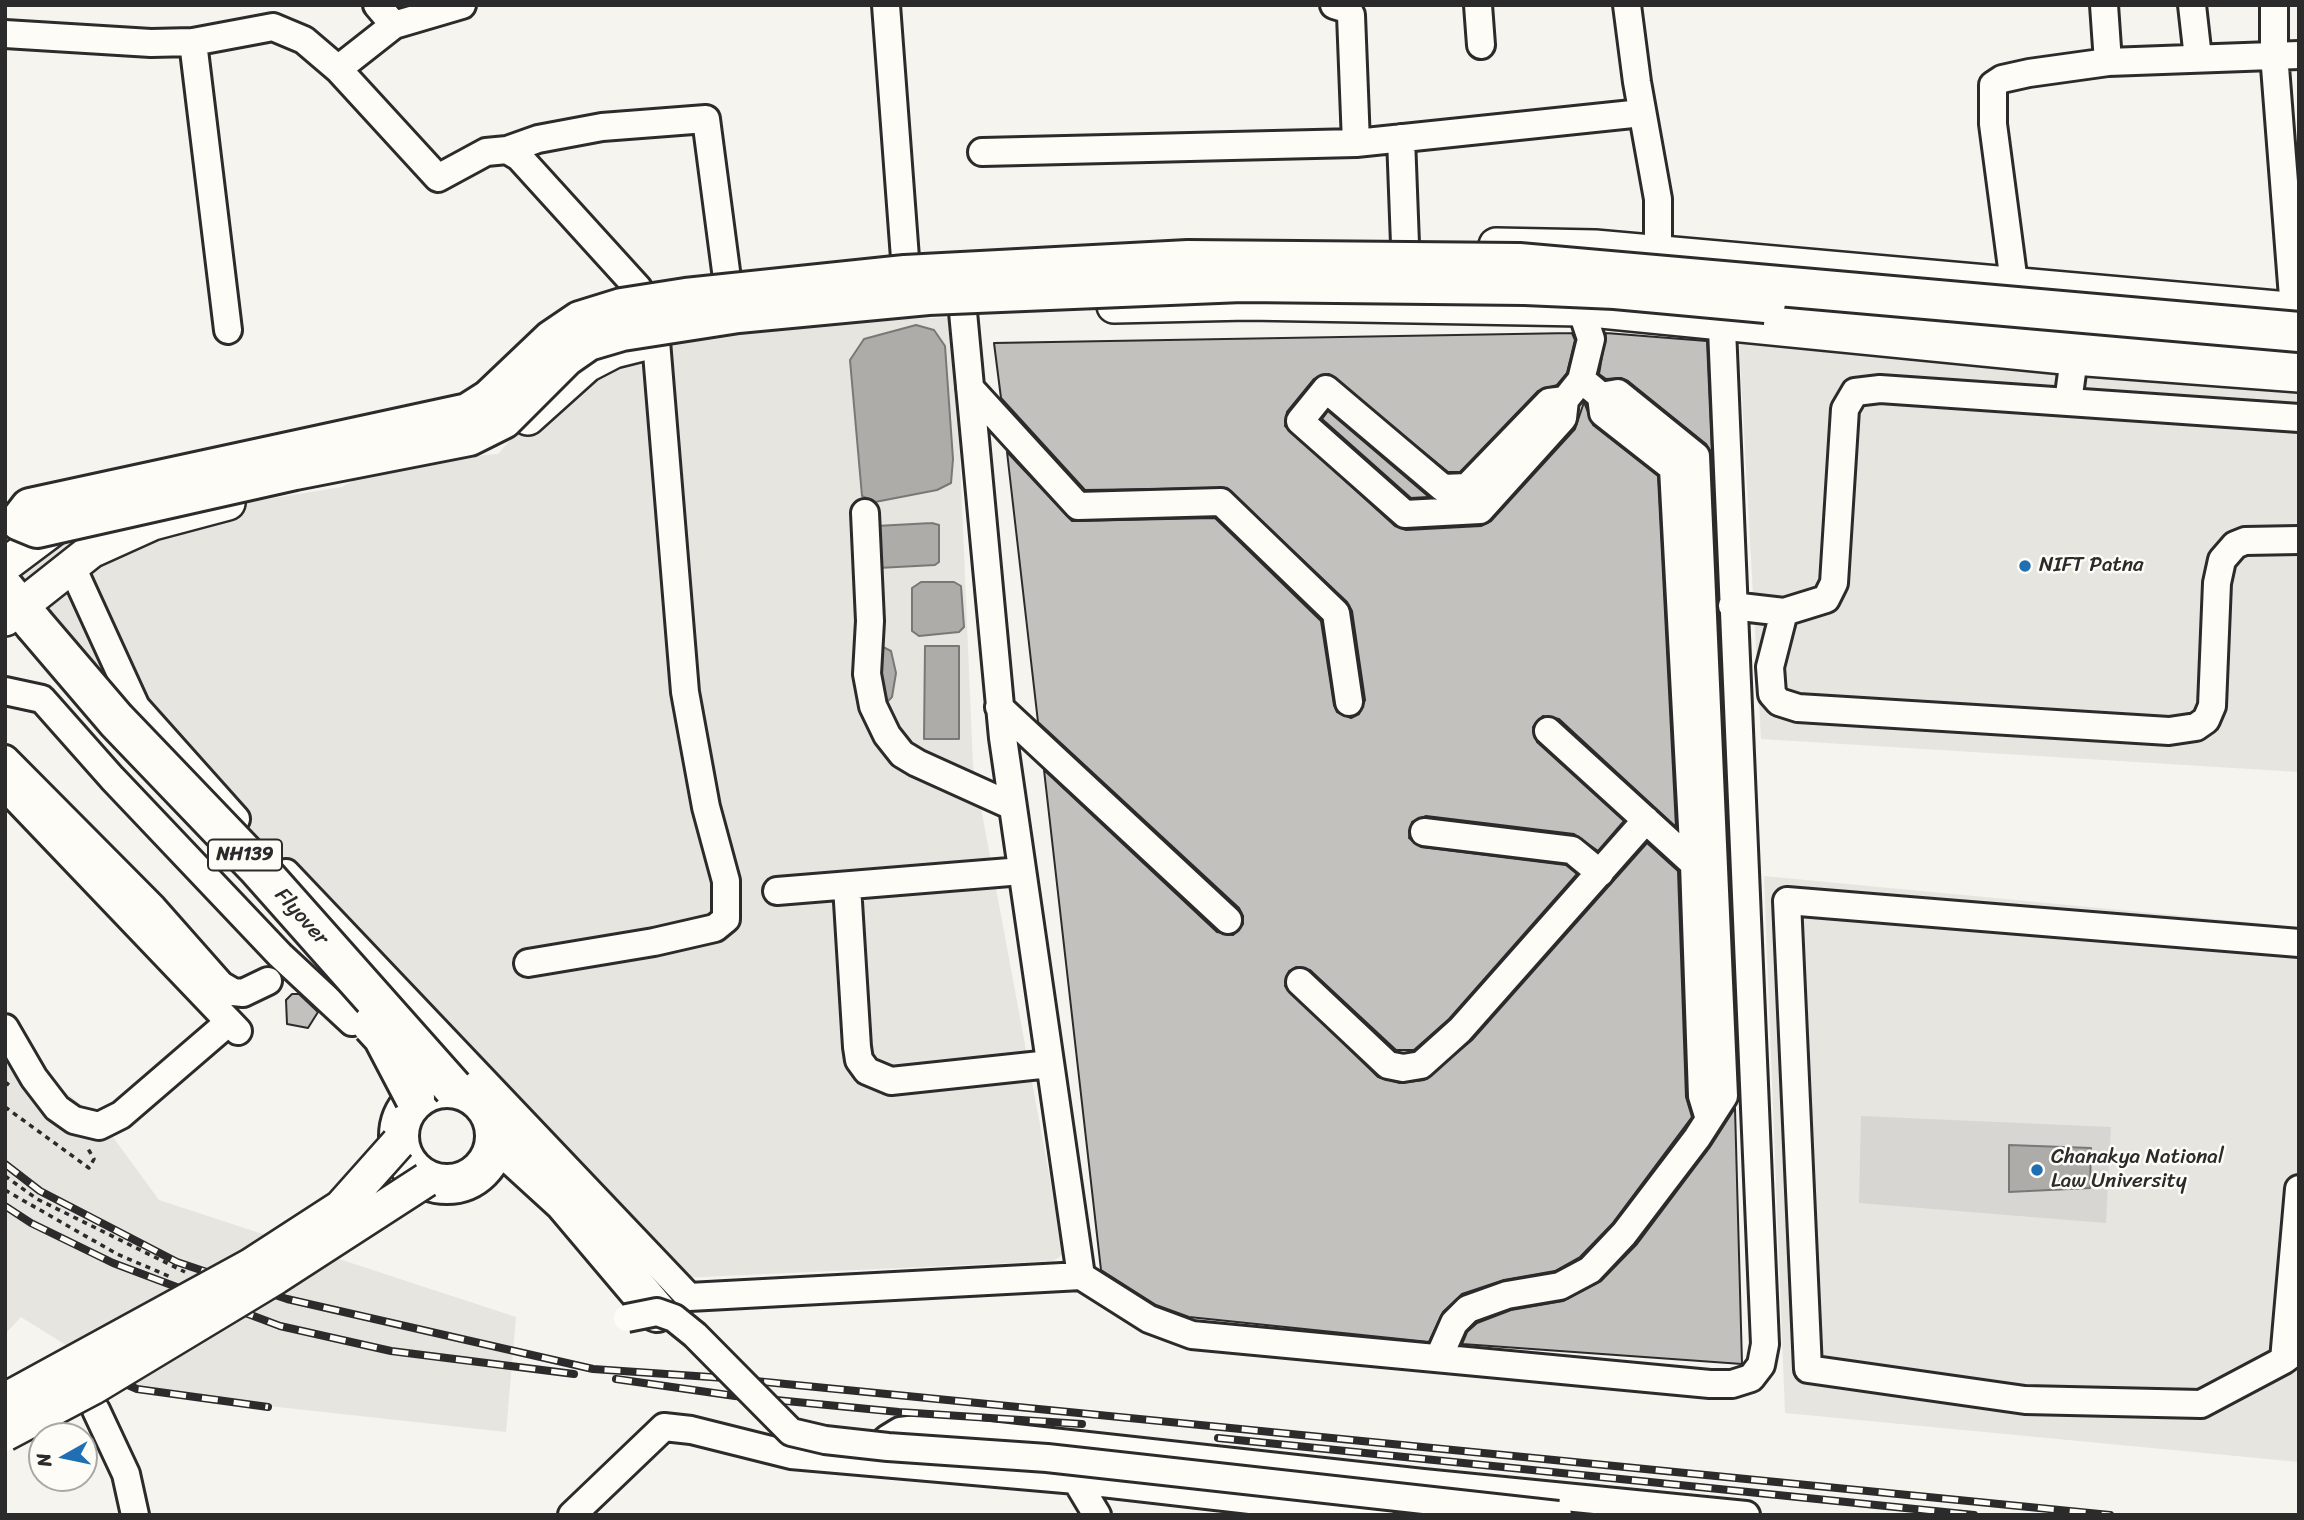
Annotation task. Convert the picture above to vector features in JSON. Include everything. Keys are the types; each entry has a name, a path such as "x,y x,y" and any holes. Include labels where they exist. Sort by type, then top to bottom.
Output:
{"highway":[{"path":"13,520 30,508 468,413 515,377 552,340 580,321 622,308 905,275 1188,260 1519,263 2297,317"},
{"path":"13,520 37,528 295,470 469,436 503,419 565,357 588,341 622,331 738,313 928,295 1229,282 1525,285 1615,289 2299,354"},
{"name":"Flyover","path":"15,617 256,866 453,1088 478,1098 491,1116 492,1149"},
{"name":"Flyover","path":"15,617 161,799 383,1037 415,1098"},
{"path":"453,1088 435,1088 415,1098 401,1118 398,1143 408,1166 426,1180 450,1185 473,1177 492,1149"},
{"name":"NH139","path":"492,1149 550,1217 642,1315"}],"main road":[{"path":"5,565 109,488 170,463 457,400 485,384 536,333 568,308 606,294 726,277 905,258 1115,246 1405,244 1594,247 2014,284 2297,317"},
{"path":"15,617 91,551 153,523 252,498 477,452 511,435 587,365 614,351 656,341 873,317 1248,303 1581,309 2074,358 2299,375"},
{"path":"243,445 252,498"},
{"path":"5,1401 250,1266 341,1207 398,1143"},
{"path":"5,1434 92,1388 264,1285 426,1180"}],"street":[{"path":"377,5 394,25"},
{"path":"338,69 394,25 462,5"},
{"path":"886,5 905,258"},
{"path":"1334,5 1347,9 1351,15 1356,143"},
{"path":"1478,5 1480,45"},
{"path":"1627,5 1642,113 1658,199 1658,253"},
{"path":"2104,5 2108,62"},
{"path":"2192,5 2198,58"},
{"path":"2274,5 2286,55 2297,317"},
{"path":"5,34 151,43 193,42 273,27 304,40 338,69 438,177 486,152 507,150 538,139 603,127 706,119 734,332"},
{"path":"193,42 228,330"},
{"path":"2014,284 1993,124 1993,85 2003,79 2029,73 2108,62 2286,55"},
{"path":"982,152 1356,143 1642,113"},
{"path":"1401,138 1405,244"},
{"path":"507,150 529,166 638,288 656,341 685,692 706,807 726,881 726,919 715,928 654,942 528,963"},
{"path":"72,566 136,707 253,838 689,1297 1081,1276 1149,1319 1192,1335 1732,1384 1751,1378 1761,1365 1765,1344 1749,920 1732,606 1720,258"},
{"path":"1438,1357 1454,1323 1468,1309 1507,1295 1560,1286 1590,1270 1623,1234 1724,1096 1705,865 1696,456 1618,393 1582,392 1549,402 1467,488 1443,488 1326,389 1300,421 1405,514 1480,510 1563,418 1582,392 1591,339 1581,309"},
{"path":"963,312 999,708 1081,1276"},
{"path":"2068,402 2074,358"},
{"path":"970,388 1078,506 1221,502 1336,613 1349,702"},
{"path":"1732,606 1784,612 1826,599 1834,583 1845,408 1855,392 1880,389 2299,418"},
{"path":"864,513 870,621 867,674 873,706 887,735 902,754 917,763 1012,806"},
{"path":"1784,612 1770,667 1769,684 1772,694 1779,702 1798,708 2169,732 2186,730 2206,720 2211,706 2217,583 2222,559 2235,545 2245,541 2299,540"},
{"path":"5,691 42,699 112,778 281,955 352,1022 413,1006"},
{"path":"999,708 1228,920"},
{"path":"1548,731 1646,820 1705,865"},
{"path":"5,759 153,908 221,985 233,992 243,993 268,981"},
{"path":"5,787 233,1027 121,1115 99,1126 74,1120 57,1108 34,1078 5,1028"},
{"path":"1300,982 1388,1065 1403,1069 1421,1065 1460,1030 1646,820"},
{"path":"1424,832 1572,850 1600,873"},
{"path":"777,891 1022,871"},
{"path":"847,886 857,1047 859,1060 867,1071 891,1081 1050,1064"},
{"path":"2299,943 1787,901 1808,1370 2025,1400 2201,1404 2291,1355 2299,1189"},
{"path":"1749,920 1788,919"},
{"path":"642,1315 674,1318 695,1335 790,1432 825,1440 1047,1458 1558,1515"},
{"path":"96,1410 126,1474 135,1515"},
{"path":"572,1515 664,1427 691,1430 791,1455 1076,1480 1286,1508 1367,1514"},
{"path":"878,1462 887,1439 900,1431 925,1428 1423,1483 1746,1515"},
{"path":"1076,1480 1097,1515"}],"path":[{"path":"5,1107 89,1168"},
{"path":"5,1176 37,1199 189,1274"},
{"path":"5,1189 117,1254 174,1279"}],"shaded area":[{"path":"954,317 973,765 1064,1254 1053,1261 680,1278 414,988 5,596 5,548 76,530 342,487 382,464 498,454 524,425 595,365 690,330"},
{"path":"916,325 934,330 945,346 953,459 951,483 937,490 875,502 862,496 850,360 864,339"},
{"name":"NIFT Patna","path":"1739,342 2299,393 2299,772 1761,739"},
{"path":"932,523 939,525 939,562 935,565 878,568 876,526"},
{"path":"921,582 954,582 961,586 964,627 959,632 919,636 912,631 912,588"},
{"path":"925,646 959,646 959,739 924,739"},
{"path":"883,647 891,651 896,673 892,697 885,704 874,652"},
{"name":"Chanakya National Law University","path":"1764,876 2299,927 2299,1462 1785,1413"},
{"path":"5,1046 99,1118 159,1200 516,1317 506,1432 141,1392 21,1317 5,1334"},
{"path":"1861,1116 2111,1127 2106,1223 1859,1203"},
{"path":"2009,1145 2091,1148 2090,1188 2009,1192"}],"building":[{"path":"1572,333 1575,340 1567,373 1557,385 1538,391 1460,472 1448,472 1329,374 1314,379 1287,412 1285,426 1395,526 1406,530 1481,526 1491,521 1575,429 1584,402 1593,425 1658,476 1676,827 1559,719 1543,716 1533,727 1537,742 1624,821 1598,851 1574,834 1426,816 1412,822 1409,838 1421,847 1566,865 1577,874 1449,1019 1414,1050 1396,1050 1310,970 1296,967 1289,971 1285,986 1378,1077 1400,1083 1424,1080 1472,1040 1647,843 1678,871 1686,1097 1692,1117 1612,1224 1580,1257 1555,1271 1504,1280 1462,1294 1443,1312 1429,1342 1189,1317 1156,1305 1101,1270 1044,770 1217,932 1233,935 1243,924 1243,916 1239,908 1038,722 1007,452 1072,521 1215,518 1321,621 1334,705 1337,712 1351,718 1359,714 1365,700 1352,611 1347,602 1227,488 1085,490 1001,398 994,343"},
{"path":"1606,333 1707,341 1712,454 1706,444 1628,381 1621,378 1606,379 1599,374"},
{"path":"1328,411 1429,497 1411,498 1322,419"},
{"path":"292,994 299,994 318,1012 308,1028 287,1024 286,1000"},
{"path":"1735,1108 1742,1364 1462,1344 1467,1332 1477,1323 1511,1310 1563,1301 1601,1281 1637,1244 1710,1147"}],"railway":[{"path":"5,1164 40,1191 177,1262 287,1299 593,1369 725,1378 2110,1515"},
{"path":"5,1206 31,1223 113,1263 280,1326 391,1351 574,1374"},
{"path":"109,1377 137,1389 268,1407"},
{"path":"616,1379 735,1396 899,1412 1082,1424"},
{"path":"1218,1438 1974,1515"}],"place":[{"name":"NIFT Patna","path":"2025,566"},
{"name":"Chanakya National Law University","path":"2037,1170"}]}
